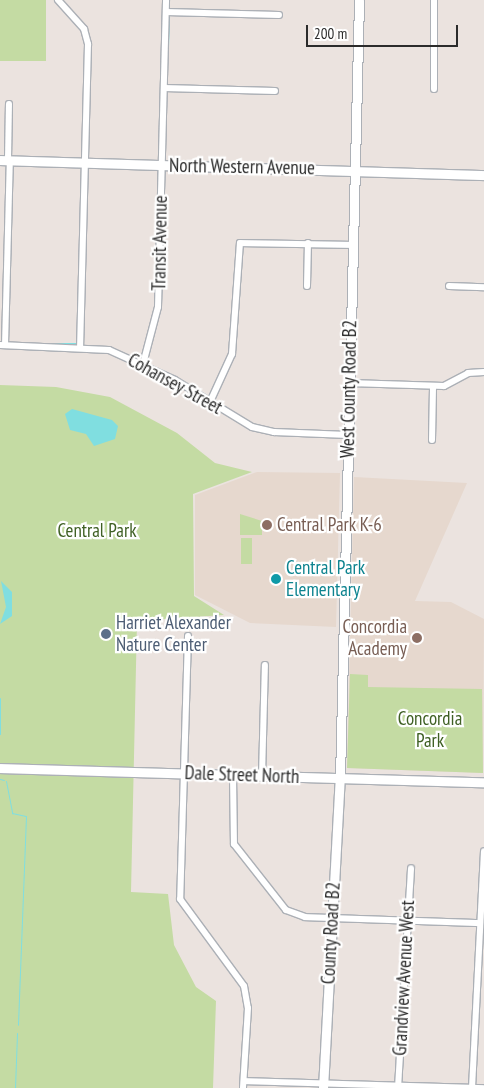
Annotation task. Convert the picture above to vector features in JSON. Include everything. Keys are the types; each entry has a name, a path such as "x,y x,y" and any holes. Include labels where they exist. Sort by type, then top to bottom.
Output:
{"street":[{"path":"58,0 88,39 80,347"},
{"name":"Transit Avenue","path":"143,364 158,318 166,0"},
{"name":"West County Road B2","path":"340,778 359,0"},
{"path":"434,0 434,89"},
{"path":"166,12 278,15"},
{"path":"164,88 275,91"},
{"path":"3,345 3,275 9,104"},
{"name":"North Western Avenue","path":"6,160 484,175"},
{"path":"210,402 232,354 240,243 353,245"},
{"path":"307,286 308,243"},
{"path":"450,286 484,287"},
{"name":"Cohansey Street","path":"3,345 80,347 109,350 143,364 263,430 348,435"},
{"path":"349,383 449,386 468,373 484,372"},
{"path":"432,440 433,386"},
{"path":"188,636 180,900 244,986 248,1008 244,1085 483,1088"},
{"path":"262,776 265,665"},
{"name":"Dale Street North","path":"0,768 484,782"},
{"path":"233,775 230,828 237,851 286,910 332,918 480,923"},
{"name":"County Road B2","path":"323,1086 340,778"},
{"path":"472,1088 484,851"},
{"name":"Grandview Avenue West","path":"398,1087 411,868"}],"shaded area":[{"name":"Central Park K-6","path":"257,472 340,473 336,627 250,623 195,595 195,495"},
{"name":"Concordia Academy","path":"354,477 467,483 415,601 451,602 484,619 483,773 347,768"}],"green space":[{"path":"0,0 46,0 46,61 0,61"},
{"name":"Central Park","path":"0,385 56,387 110,397 177,433 215,463 252,472 193,494 194,596 224,615 137,621 131,892 168,894 174,945 196,987 216,1001 213,1088 0,1088"},
{"path":"240,514 262,521 262,535 240,535"},
{"path":"241,538 252,538 252,564 241,564"},
{"name":"Concordia Park","path":"350,674 368,675 368,687 482,689 483,773 347,768"}],"water":[{"path":"72,409 112,420 118,426 115,439 94,446 86,434 70,430 65,414"},
{"path":"1,581 12,592 12,616 0,624 6,607"}],"waterway":[{"path":"169,0 169,9"},
{"path":"168,47 169,16"},
{"path":"24,343 77,343"},
{"path":"0,698 0,734"},
{"path":"0,779 4,780"},
{"path":"6,781 12,813 26,816 18,1025"},
{"path":"15,1088 17,1033"}],"place":[{"name":"Central Park K-6","path":"267,525"},
{"name":"Central Park Elementary","path":"276,579"},
{"name":"Harriet Alexander Nature Center","path":"106,634"},
{"name":"Concordia Academy","path":"417,638"}]}
